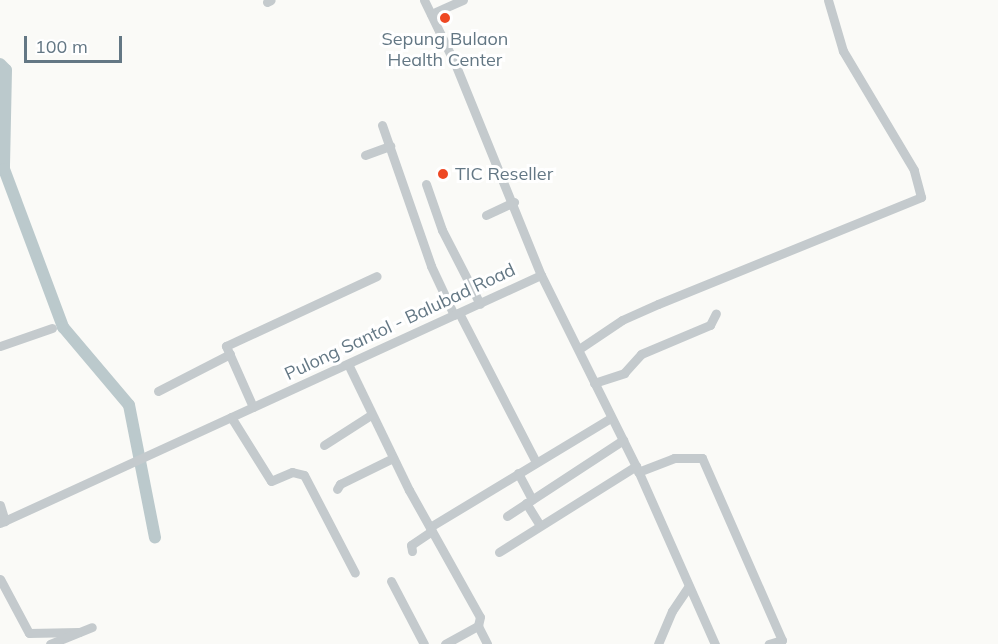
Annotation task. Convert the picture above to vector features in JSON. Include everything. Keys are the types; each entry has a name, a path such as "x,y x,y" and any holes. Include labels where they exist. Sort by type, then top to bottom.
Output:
{"street":[{"name":"Pulong Santol - Balubad Road","path":"3,522 149,457 541,275 514,202 424,0"},
{"path":"431,14 463,0"},
{"path":"579,349 622,320 658,303 921,197 914,170 843,51 828,0"},
{"path":"382,125 431,266 536,462"},
{"path":"364,155 390,146"},
{"path":"426,184 442,230 480,304"},
{"path":"486,215 514,202"},
{"path":"541,275 638,469 715,644"},
{"path":"254,407 226,346 377,276"},
{"path":"594,383 624,372 641,354 710,325 716,313"},
{"path":"0,346 52,328"},
{"path":"158,392 230,354"},
{"path":"348,364 393,458 480,617 478,626 488,644"},
{"path":"324,445 371,415"},
{"path":"231,417 271,481 292,472 304,476 355,573"},
{"path":"412,551 411,545 431,529 518,473 611,418"},
{"path":"507,516 622,440"},
{"path":"337,489 340,484 393,458"},
{"path":"499,552 540,525 638,469 674,458 702,458 782,640 769,644"},
{"path":"518,473 540,525"},
{"path":"0,505 3,522"},
{"path":"0,579 29,633 79,632"},
{"path":"391,581 424,644"},
{"path":"658,644 672,611 689,586"},
{"path":"445,644 478,626"},
{"path":"50,644 92,627"}],"waterway":[{"path":"0,64 6,70 4,169 63,327 129,405 155,537"}],"place":[{"name":"Sepung Bulaon Health Center","path":"445,18"},
{"name":"TIC Reseller","path":"443,174"}]}
